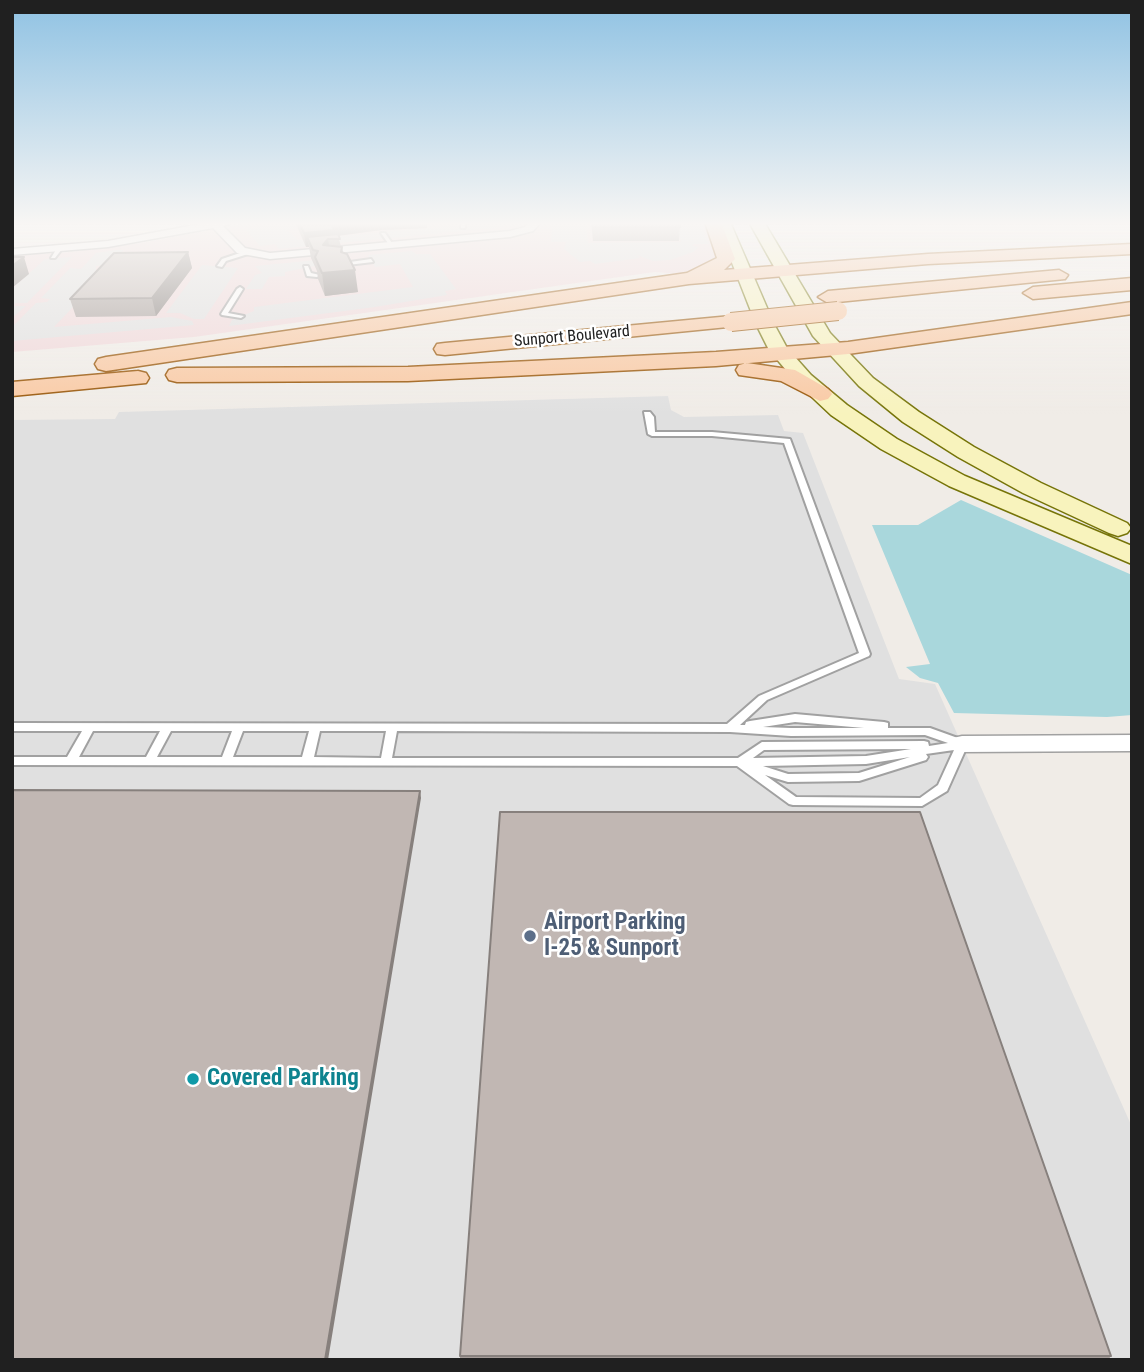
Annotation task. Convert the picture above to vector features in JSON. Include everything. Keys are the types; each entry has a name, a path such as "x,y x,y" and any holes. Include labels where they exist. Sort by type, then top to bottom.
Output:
{"main road":[{"path":"106,364 635,286"},
{"path":"750,286 765,324 782,353 820,394"},
{"path":"794,286 813,322 832,349 887,399 948,441 1032,488 1132,534"},
{"name":"Sunport Boulevard","path":"833,304 982,286"},
{"name":"Sunport Boulevard","path":"12,372 833,304 1102,286"},
{"path":"12,389 177,374 403,364 704,360 832,349 1132,308"},
{"name":"Sunport Boulevard","path":"426,351 726,314"},
{"path":"403,364 463,377 747,370 787,375 820,394 862,426 921,463 997,500 1132,556"}],"street":[{"path":"962,744 1132,743"}],"lane":[{"path":"240,289 224,314 241,316"},
{"path":"646,414 650,417 652,434 712,434 787,441 865,654 763,698 730,728"},
{"path":"71,761 90,727"},
{"path":"149,762 167,727"},
{"path":"226,762 239,727"},
{"path":"307,762 316,727"},
{"path":"386,762 392,727"},
{"path":"14,729 392,727 926,731 962,744"},
{"path":"740,762 793,802 922,802 943,788 962,744"},
{"path":"12,761 740,762 788,778 859,777 962,744"},
{"path":"740,762 762,746 962,744"}],"shaded area":[{"path":"12,286 556,286 194,337 12,352"},
{"path":"15,286 44,286 27,303 15,303 14,306 26,306 12,318 12,289"},
{"path":"53,286 93,286 54,327 171,317 192,321 194,325 12,341 12,327 36,303 50,299 41,298"},
{"path":"186,286 226,286 204,319 194,319 180,313 166,313"},
{"path":"248,286 264,286 262,289 246,289"},
{"path":"454,286 456,289 445,291 447,295 375,307 229,326 232,320 254,311 254,307 413,287"},
{"name":"Airport Parking I-25 & Sunport","path":"668,396 671,410 684,417 778,415 784,431 803,433 899,679 935,684 1132,1127 1132,1360 12,1360 12,420 115,419 119,412"}],"water":[{"path":"961,500 1132,575 1132,715 1107,717 954,713 938,683 920,678 906,667 930,664 872,525 918,525"}],"building":[{"path":"82,286 161,286 152,298 70,299"},
{"name":"Covered Parking","path":"12,790 420,791 325,1360 12,1360"},
{"path":"500,812 920,812 1111,1356 460,1356"}],"place":[{"name":"Airport Parking I-25 & Sunport","path":"530,936"},
{"name":"Covered Parking","path":"193,1079"}]}
